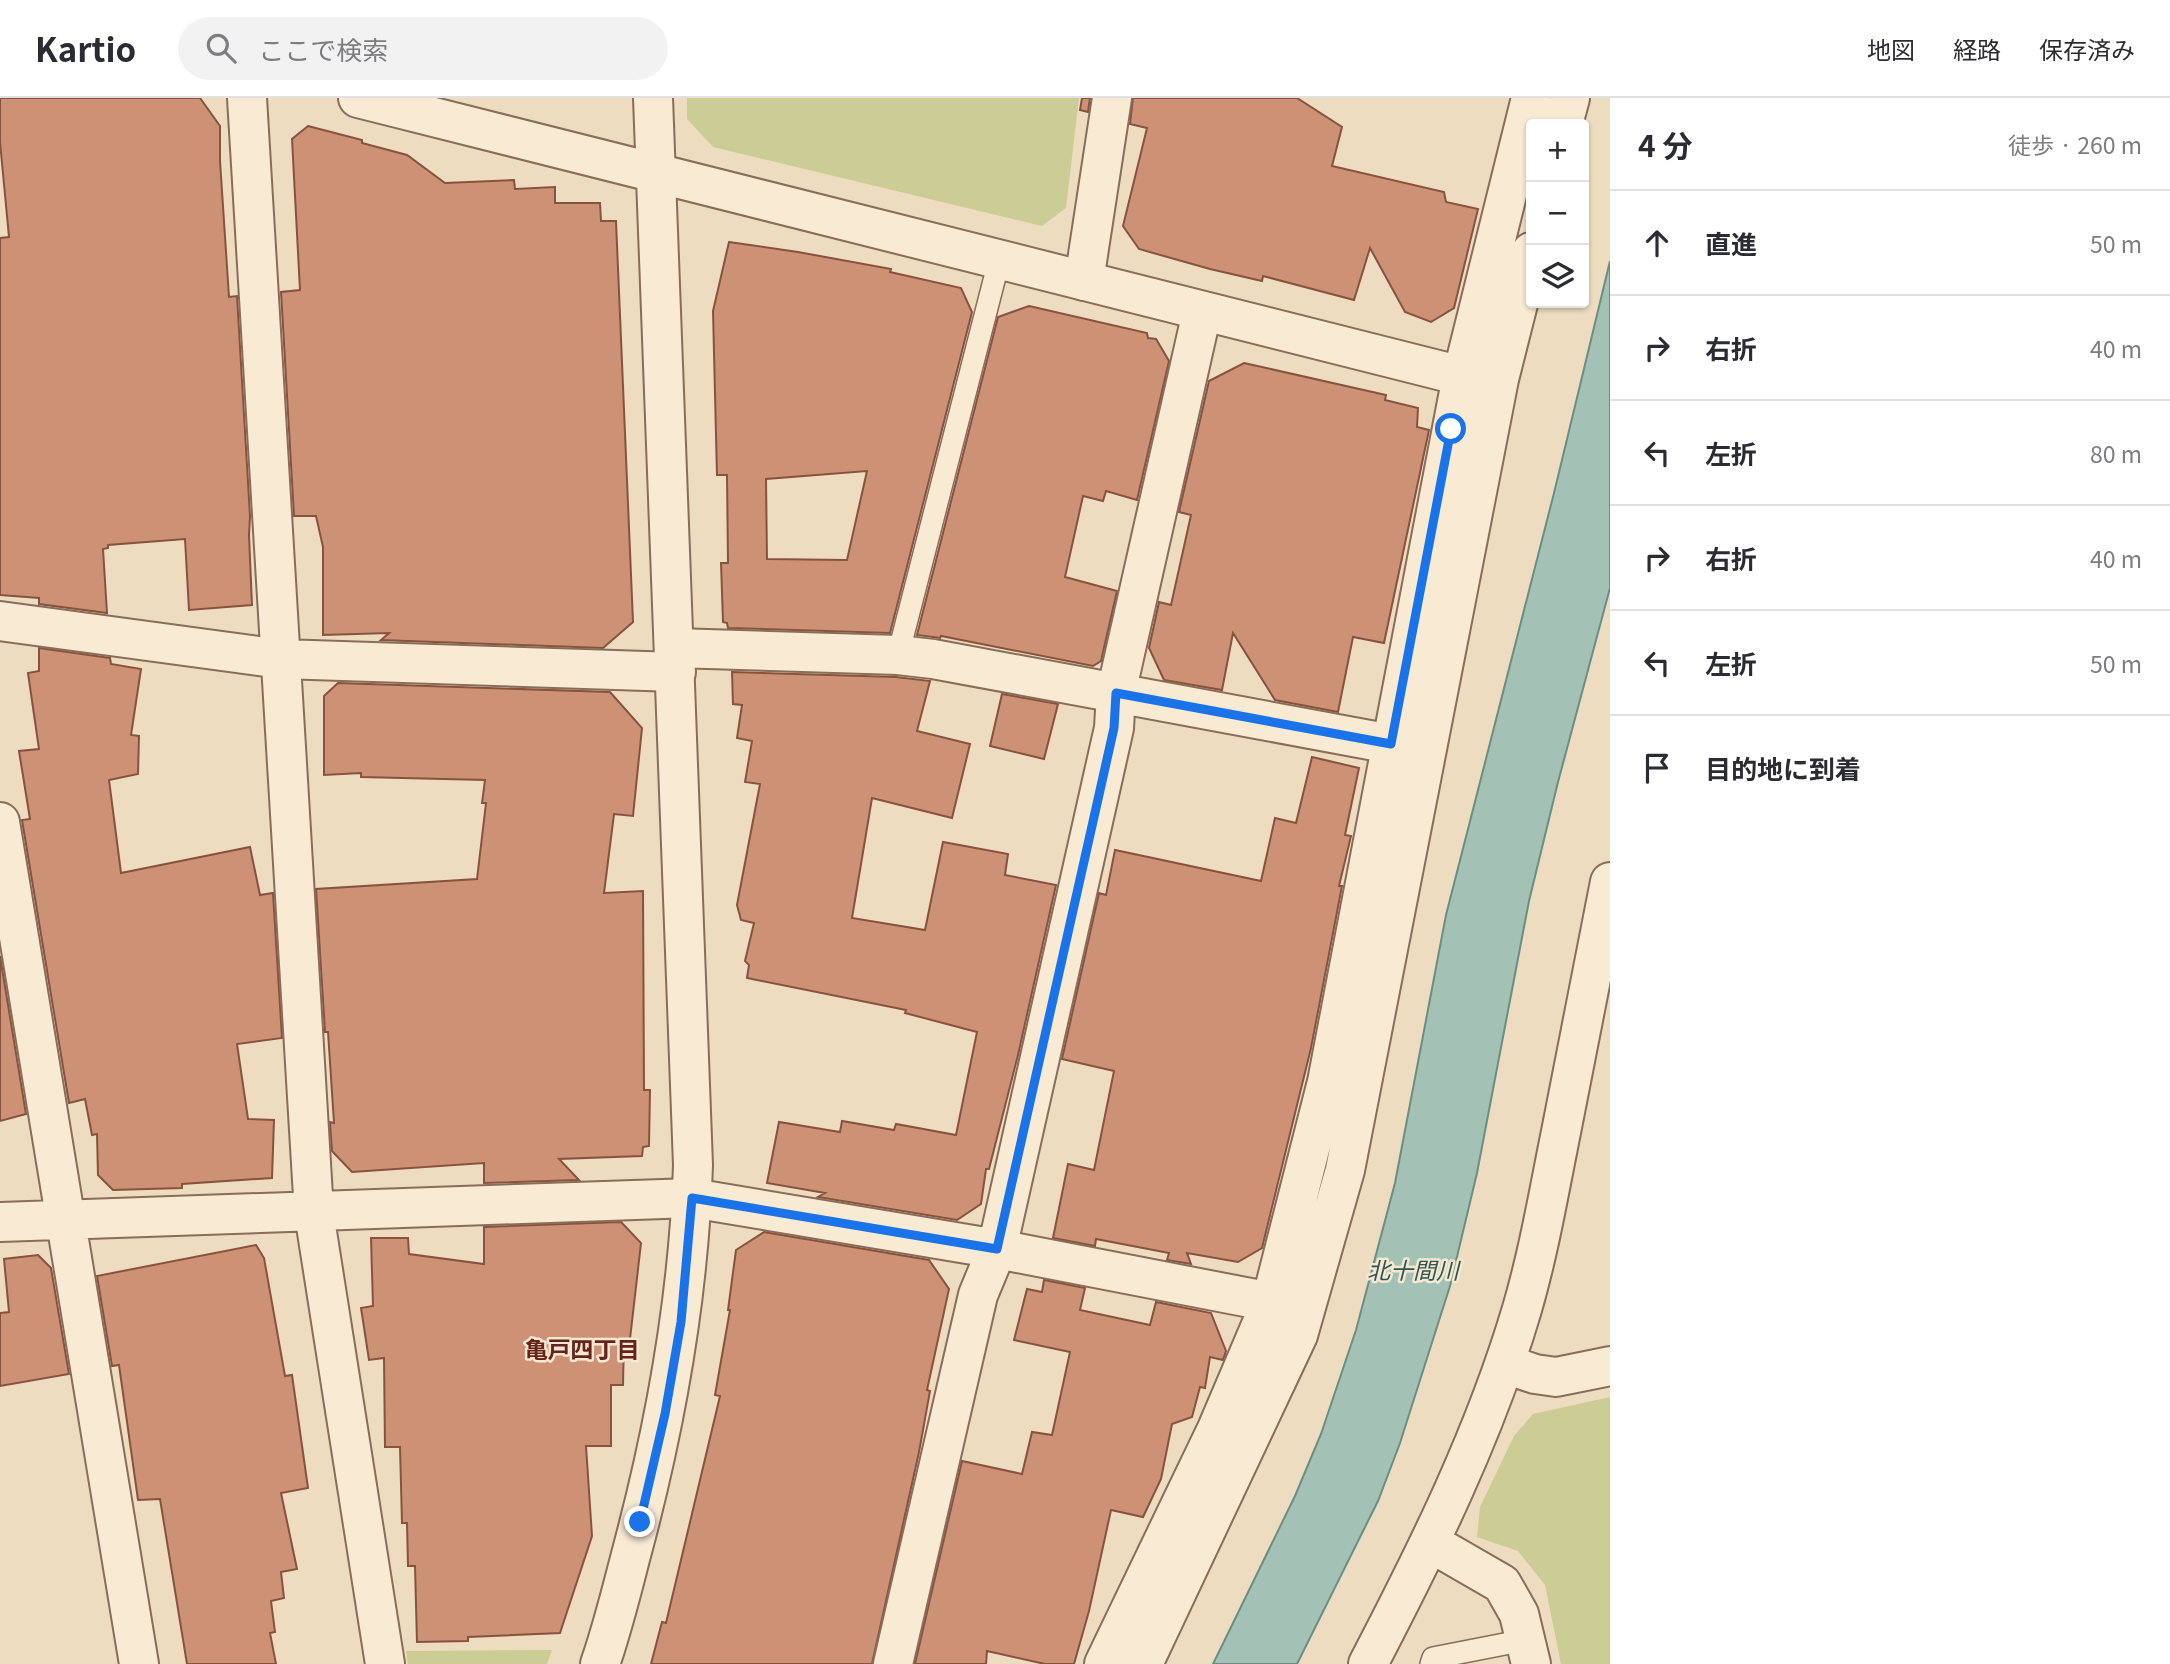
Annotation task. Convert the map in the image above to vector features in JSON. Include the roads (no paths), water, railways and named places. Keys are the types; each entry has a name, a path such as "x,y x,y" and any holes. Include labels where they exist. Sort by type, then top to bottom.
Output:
{"street":[{"path":"247,98 314,1213 385,1664"},
{"path":"358,98 1462,376"},
{"path":"600,1664 640,1522 665,1414 681,1322 694,1165 653,98"},
{"path":"1084,281 1112,98"},
{"path":"1104,1664 1217,1429 1270,1303 1327,1082 1462,376 1531,98"},
{"path":"1564,119 1570,98"},
{"path":"1143,1664 1298,1335 1345,1170 1497,393 1526,273"},
{"path":"893,1664 978,1295 997,1249 1114,728 1116,693 1202,312"},
{"path":"0,621 281,659 675,660 898,655 933,659 1391,744"},
{"path":"0,822 139,1664"},
{"path":"1368,1664 1431,1543 1505,1364 1539,1245 1610,882"},
{"path":"0,1222 692,1198 997,1249 1270,1303"},
{"path":"1505,1364 1535,1374 1556,1377 1610,1366"},
{"path":"1431,1543 1502,1584 1519,1614 1528,1652"}],"lane":[{"path":"898,655 999,261"},
{"path":"1431,1664 1433,1658 1528,1652"}],"water":[{"name":"北十間川","path":"1610,261 1610,588 1529,901 1477,1173 1450,1286 1400,1443 1378,1501 1297,1664 1213,1664 1295,1496 1321,1434 1356,1330 1395,1183 1446,915 1554,493"}],"district":[{"name":"亀戸四丁目","path":"582,1350"}]}
